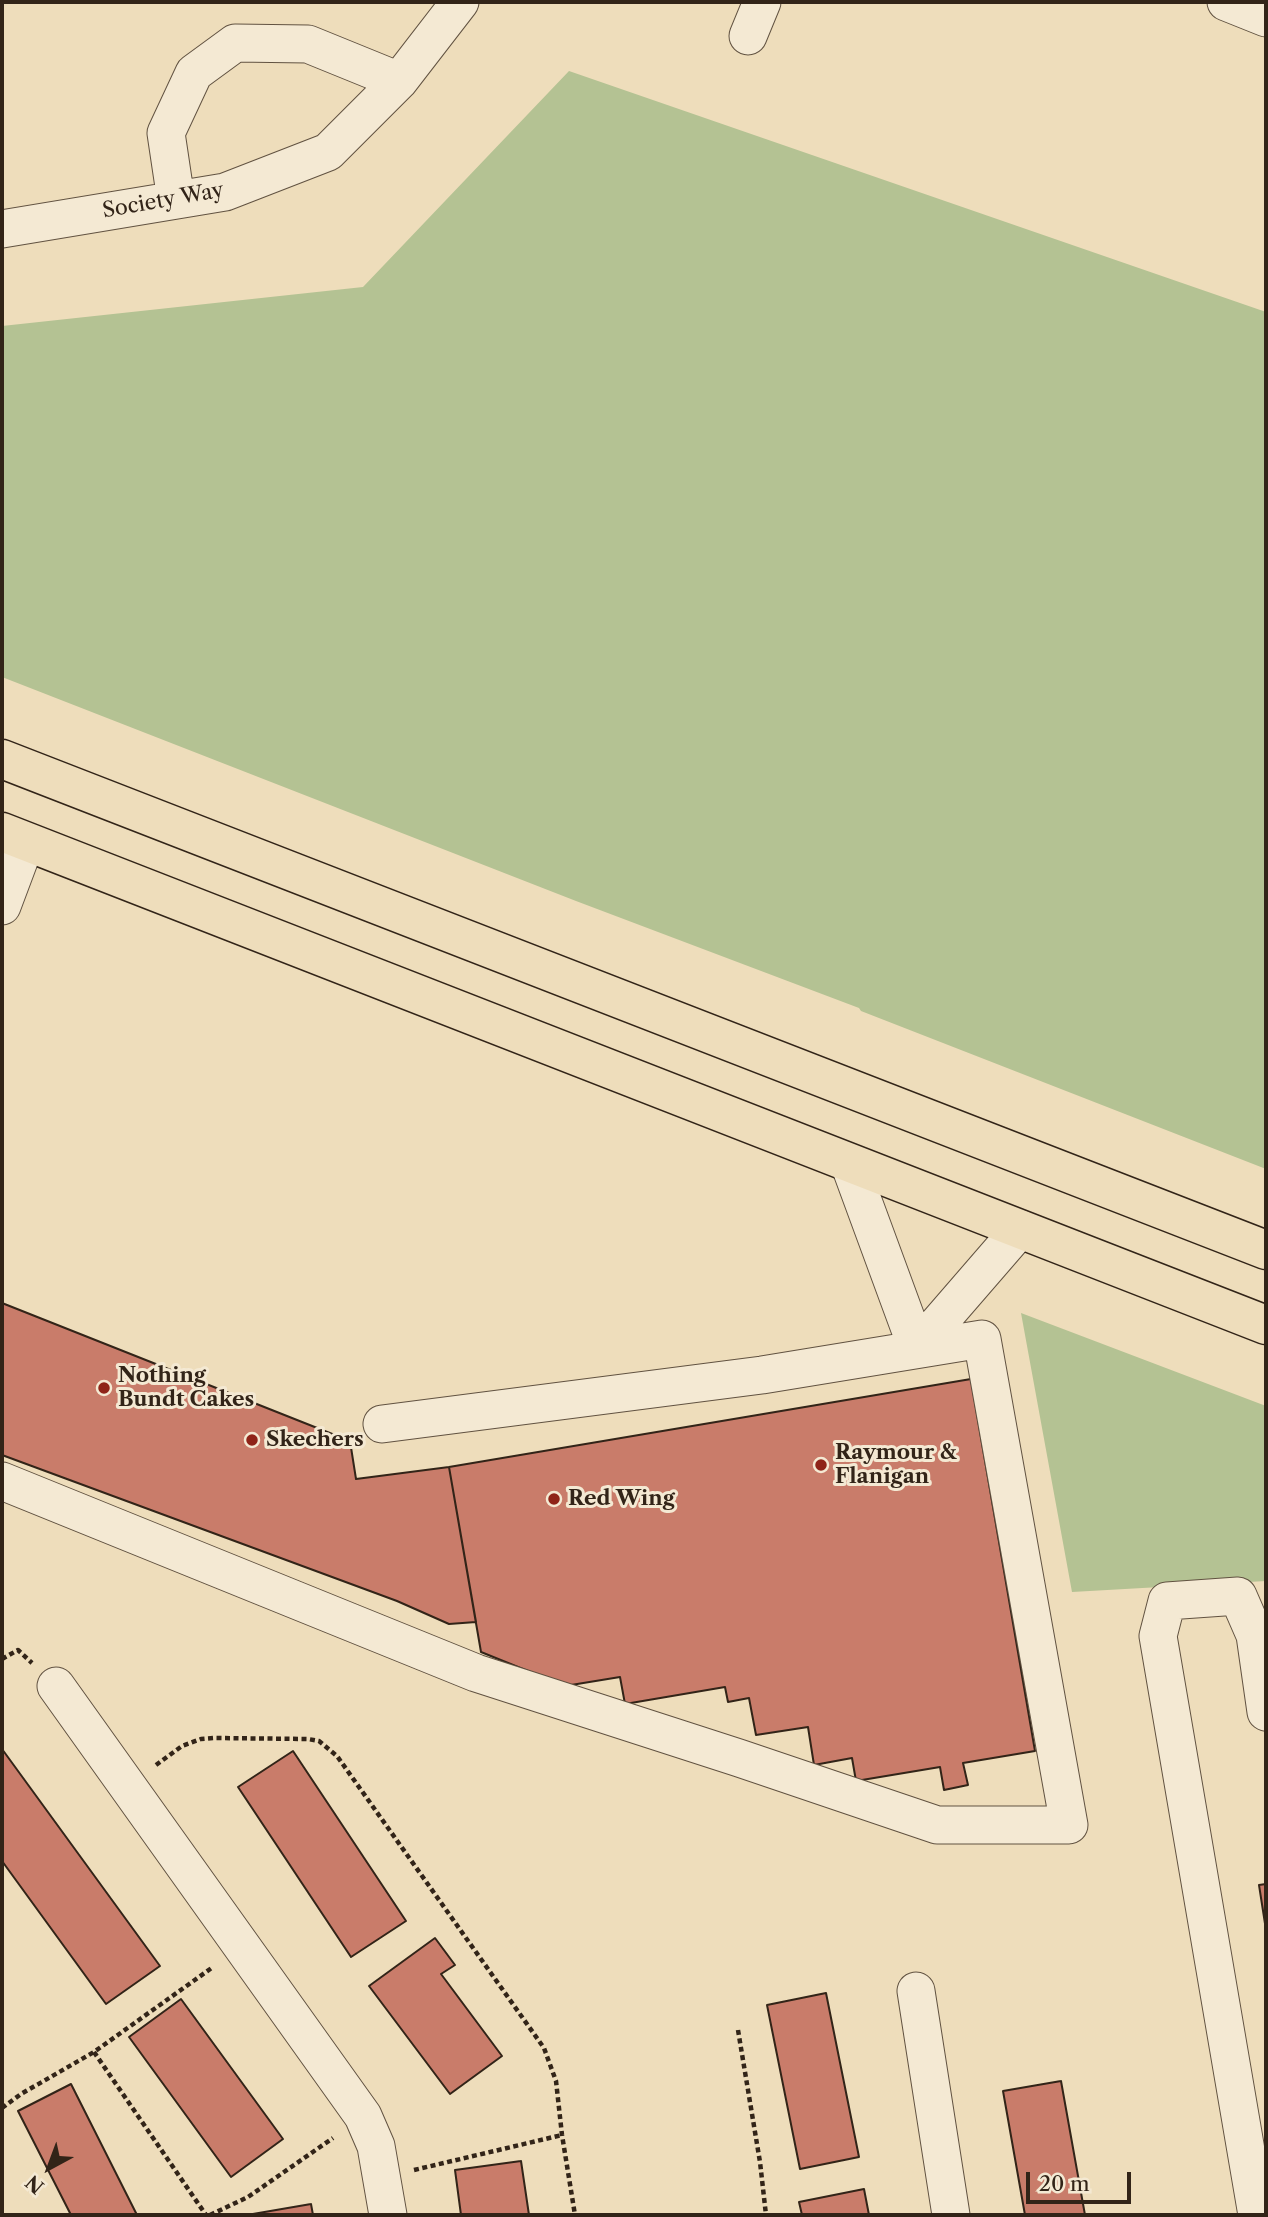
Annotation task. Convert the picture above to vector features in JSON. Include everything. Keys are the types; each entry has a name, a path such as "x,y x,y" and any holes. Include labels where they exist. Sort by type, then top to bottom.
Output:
{"highway":[{"path":"2,759 1266,1250"},
{"path":"14,837 1266,1325"}],"street":[{"name":"Society Way","path":"2,229 225,192 328,152 399,81 460,2"},
{"path":"748,36 762,2"},
{"path":"1226,2 1266,18"},
{"path":"176,200 166,133 194,73 235,43 308,44 399,81"},
{"path":"2,906 14,837"},
{"path":"849,1163 917,1348"},
{"path":"917,1348 1020,1229"},
{"path":"2,1481 476,1673 937,1825 1069,1825 982,1339 762,1375 382,1424"},
{"path":"1257,2215 1158,1636 1167,1601 1238,1596 1255,1635 1266,1712"},
{"path":"56,1686 363,2116 376,2146 388,2215"},
{"path":"916,1991 951,2215"}],"path":[{"path":"127,1786 182,1746 201,1739 308,1739 319,1741 328,1747 346,1766 544,2048 556,2081 575,2215"},
{"path":"2,2108 93,2052 241,1946"},
{"path":"738,2030 766,2215"},
{"path":"93,2052 208,2215 271,2183 363,2116"},
{"path":"382,2178 562,2135"}],"green space":[{"path":"569,71 1266,312 1266,1169 859,1008 576,901 2,677 2,326 363,287"},
{"path":"1021,1313 1266,1406 1266,1581 1072,1592"}],"building":[{"path":"2,1303 350,1441 356,1479 449,1467 476,1622 449,1624 397,1601 2,1455"},
{"path":"971,1379 1035,1751 963,1763 968,1785 944,1790 940,1767 856,1781 852,1758 814,1765 808,1727 756,1735 749,1698 728,1702 725,1687 625,1704 620,1677 565,1686 481,1652 449,1467"},
{"path":"2,1749 160,1966 106,2004 2,1861"},
{"path":"293,1751 406,1921 351,1957 238,1787"},
{"path":"1266,1884 1266,1930 1259,1885"},
{"path":"435,1938 455,1965 441,1974 502,2056 450,2094 369,1986"},
{"path":"826,1993 859,2157 800,2169 767,2005"},
{"path":"181,1999 283,2139 231,2177 129,2037"},
{"path":"1061,2081 1085,2215 1025,2215 1003,2091"},
{"path":"71,2084 137,2215 71,2215 18,2111"},
{"path":"521,2161 529,2215 461,2215 455,2170"},
{"path":"864,2189 869,2215 802,2215 799,2202"},
{"path":"311,2204 313,2215 247,2215"}],"place":[{"name":"Nothing Bundt Cakes","path":"104,1388"},
{"name":"Skechers","path":"252,1440"},
{"name":"Raymour & Flanigan","path":"821,1465"},
{"name":"Red Wing","path":"554,1499"}]}
